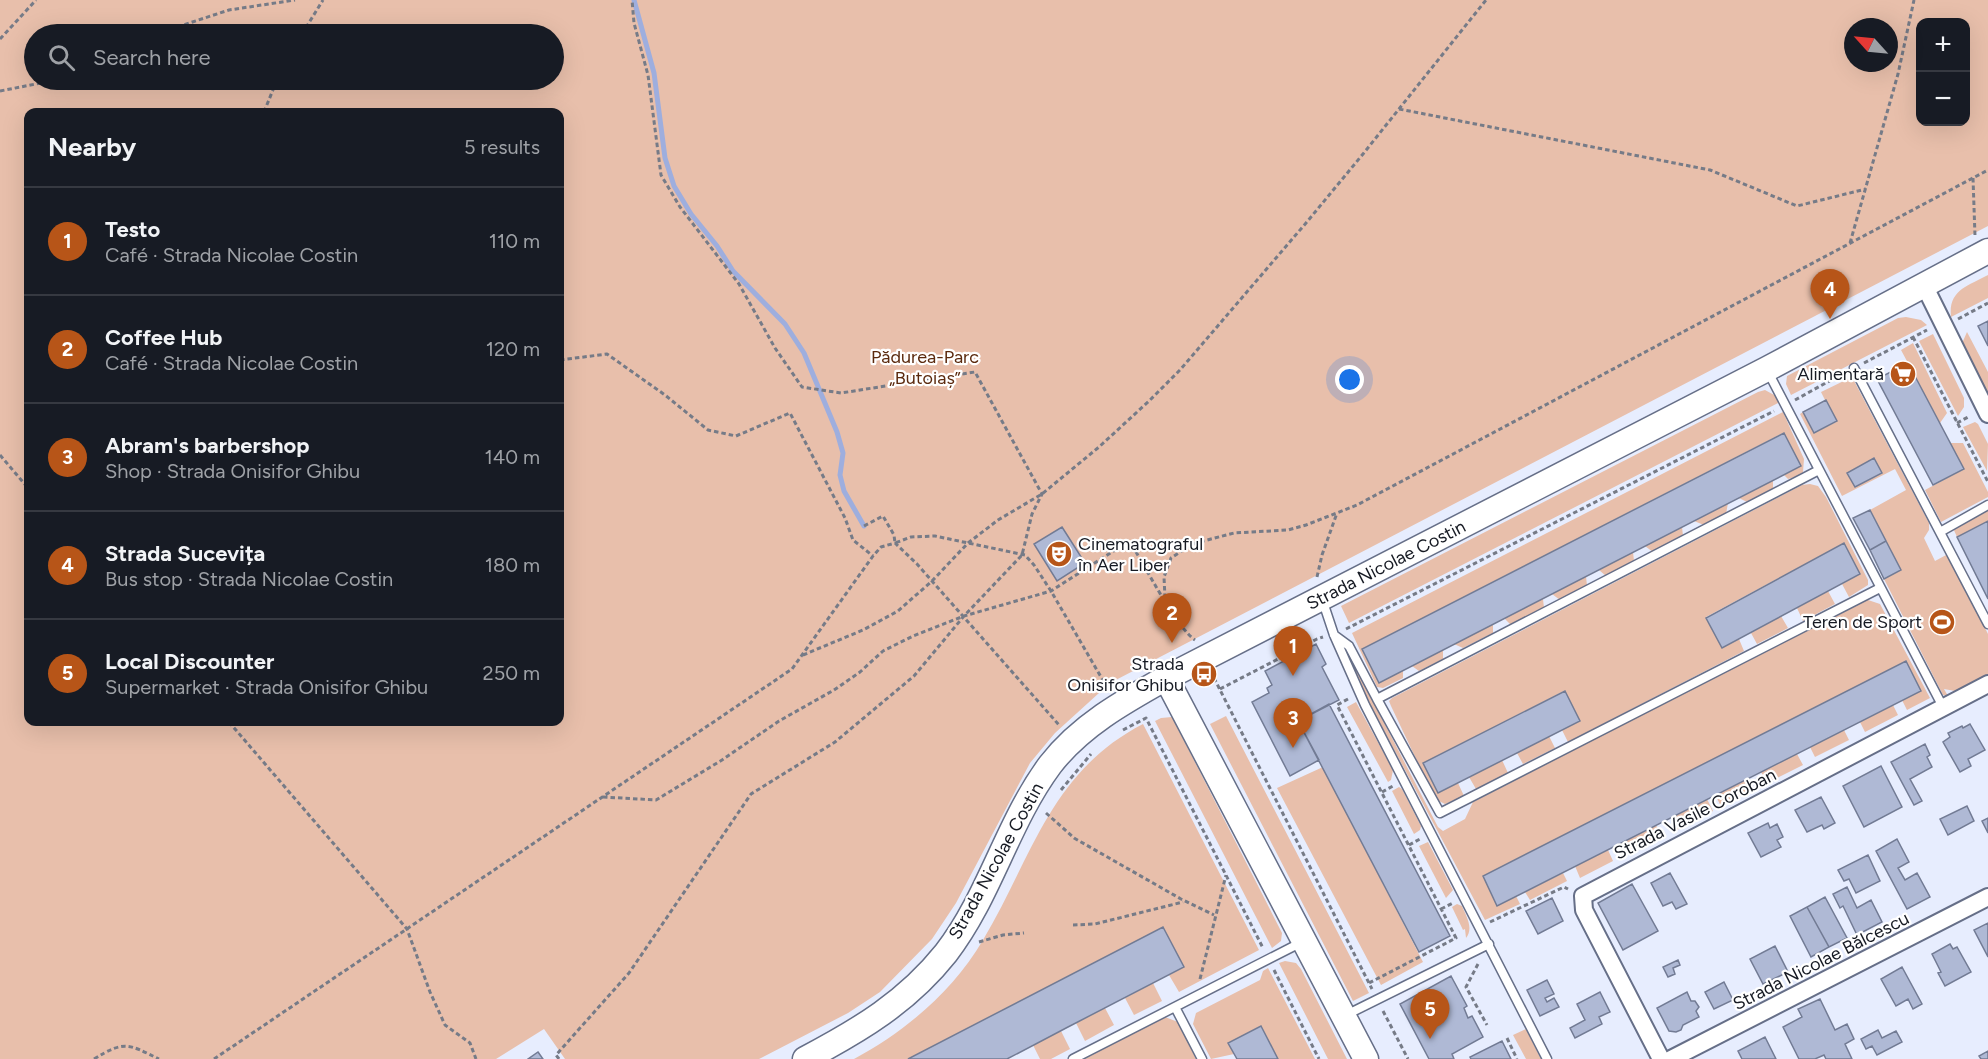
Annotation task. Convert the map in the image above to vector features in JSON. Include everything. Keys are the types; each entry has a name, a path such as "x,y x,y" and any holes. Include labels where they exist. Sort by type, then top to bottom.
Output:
{"main road":[{"name":"Strada Nicolae Costin","path":"805,1059 868,1024 894,1006 926,976 962,930 1035,787 1051,764 1096,720 1166,678 1767,369 1924,285 1981,246"},
{"path":"1166,678 1366,1059"}],"street":[{"path":"1924,285 1988,414"},
{"name":"Strada Vasile Coroban","path":"1583,896 1988,684"},
{"path":"1583,896 1584,910 1661,1059"},
{"name":"Strada Nicolae Bălcescu","path":"1671,1059 1988,897"}],"lane":[{"path":"1854,368 1988,624"},
{"path":"1767,369 1943,708"},
{"path":"1377,699 1819,470"},
{"path":"1940,532 1988,504"},
{"path":"1334,635 1349,646 1440,813 1880,588"},
{"path":"1322,598 1334,635 1360,693 1547,1059"},
{"path":"1073,1059 1304,941"},
{"path":"1343,1016 1489,944"},
{"path":"1175,1007 1202,1059"}],"path":[{"path":"0,39 36,0"},
{"path":"186,24 229,10 295,0"},
{"path":"308,24 323,0"},
{"path":"632,0 634,23 648,75 661,174 680,207 739,284 775,348 802,387 840,393 975,372 1042,494"},
{"path":"802,656 863,630 898,611 932,581 968,543 998,520 1042,494 1099,447 1180,370 1334,189 1486,0"},
{"path":"1850,243 1898,74 1914,0"},
{"path":"0,91 24,86"},
{"path":"266,108 272,90"},
{"path":"1399,109 1710,171 1797,206 1866,189"},
{"path":"1165,598 1164,577 1171,558 1192,544 1234,532 1288,530 1357,505 1988,170"},
{"path":"1973,177 1981,246"},
{"path":"1220,689 1317,639 1334,635 1785,406 1913,337 1988,303"},
{"path":"1913,337 1988,482"},
{"path":"564,360 608,354 666,395 708,430 736,436 790,413 845,518 852,540 873,556"},
{"path":"0,455 24,483"},
{"path":"559,1059 556,1055 629,973 751,794 835,742 914,676 964,616 1022,555 1032,514 1042,494"},
{"path":"1322,598 1316,585 1317,574 1336,513"},
{"path":"864,526 883,516 894,535 895,543 964,616 1052,718"},
{"path":"214,1059 792,669 881,547 911,537 928,535 1025,555 1051,591 1118,706"},
{"path":"603,797 656,800 722,760 779,721 834,690 860,672 883,651 913,636 964,616 1051,591 1126,543 1130,543 1133,547 1188,635 1198,644"},
{"path":"1214,678 1369,983 1456,938 1337,705 1360,693"},
{"path":"1146,718 1319,1059"},
{"path":"232,726 407,929 430,992 445,1025 470,1043 476,1059"},
{"path":"1046,813 1074,838 1185,902 1214,915"},
{"path":"1196,996 1214,915 1226,874"},
{"path":"1480,927 1564,887 1583,896"},
{"path":"1073,925 1095,924 1185,902"},
{"path":"979,942 1003,935 1024,933"},
{"path":"1487,1025 1466,987 1489,944"},
{"path":"1377,999 1408,1059"},
{"path":"1507,1038 1517,1059"},
{"path":"94,1059 113,1047 124,1045 159,1059"}],"green space":[{"name":"Pădurea-Parc „Butoiaș”","path":"0,0 1988,0 1988,226 1110,683 1055,733 1030,763 956,903 932,939 880,992 848,1013 759,1059 565,1059 544,1029 496,1059 0,1059"},
{"path":"1988,275 1988,298 1951,317 1951,308 1956,295 1967,286"},
{"path":"1898,318 1921,320 1927,325 1791,395 1786,384 1787,376"},
{"path":"1967,332 1988,372 1988,403 1960,348"},
{"path":"1933,334 1964,398 1964,407 1958,416 1919,341"},
{"path":"1913,343 1947,413 1940,423 1901,350"},
{"path":"1852,377 1929,523 1929,530 1924,538 1935,561 1948,554 1988,634 1988,674 1955,691 1944,689 1948,696 1943,695 1884,579 1901,570 1870,510 1906,490 1895,469 1842,496 1800,414 1803,412 1814,433 1836,422 1821,392"},
{"path":"1765,390 1776,396 1780,402 1349,623 1341,606"},
{"path":"1783,412 1804,459 1803,472 1798,476 1788,479 1784,475 1800,466 1783,433 1362,649 1379,682 1403,670 1403,678 1383,688 1377,687 1352,633"},
{"path":"1975,422 1988,444 1987,471 1963,427"},
{"path":"1950,443 1963,443 1988,492 1988,497 1941,522 1925,490 1964,469"},
{"path":"1773,480 1773,489 1747,502 1739,498"},
{"path":"1802,485 1818,486 1826,497 1868,580 1868,585 1849,597 1842,584 1860,574 1844,543 1706,617 1722,648 1739,639 1744,651 1568,742 1562,730 1580,721 1564,691 1423,763 1438,793 1458,783 1464,796 1445,804 1435,799 1391,706 1389,701 1392,698"},
{"path":"1728,503 1726,514 1704,525 1694,521"},
{"path":"1988,510 1988,522 1957,537 1953,528"},
{"path":"1682,527 1683,536 1653,552 1645,546"},
{"path":"1633,552 1634,561 1606,576 1599,570"},
{"path":"1586,576 1587,586 1560,600 1552,594"},
{"path":"1828,591 1835,604 1803,621 1797,608"},
{"path":"1543,599 1544,608 1511,625 1504,618"},
{"path":"1862,600 1880,604 1930,698 1907,710 1902,700 1921,691 1906,661 1483,876 1497,905 1516,896 1520,904 1485,920 1366,697 1344,651 1346,649 1438,827 1443,831 1465,819 1473,802"},
{"path":"1781,616 1788,628 1757,644 1751,633"},
{"path":"1493,624 1493,633 1463,648 1454,644"},
{"path":"1443,650 1443,659 1419,671 1412,666"},
{"path":"1356,702 1393,770 1391,780 1388,782 1347,707"},
{"path":"1893,705 1898,715 1865,732 1860,722"},
{"path":"1226,716 1369,993 1353,1001 1210,724"},
{"path":"1172,717 1282,933 1281,941 1272,948 1155,721"},
{"path":"1143,724 1259,950 1179,992 1169,975 1184,967 1163,927 908,1059 854,1059 892,1036 943,993 971,959 983,940 1046,819 1064,792 1086,766 1111,744"},
{"path":"1844,730 1849,740 1815,757 1810,747"},
{"path":"1549,736 1555,748 1523,764 1517,753"},
{"path":"1797,754 1803,765 1767,783 1761,772"},
{"path":"1502,760 1508,773 1476,789 1469,777"},
{"path":"1323,767 1423,962 1381,985 1277,788"},
{"path":"1749,778 1754,789 1721,806 1715,795"},
{"path":"1399,787 1421,826 1420,830 1414,834 1392,791"},
{"path":"1707,799 1713,811 1677,830 1671,818"},
{"path":"1656,825 1662,837 1627,855 1621,843"},
{"path":"1428,842 1453,890 1446,898 1419,846"},
{"path":"1608,850 1613,861 1580,878 1575,866"},
{"path":"1563,873 1567,881 1530,900 1525,892"},
{"path":"1457,904 1462,906 1468,922 1469,930 1466,938 1465,929 1463,930 1452,907"},
{"path":"1285,961 1296,963 1301,969 1347,1059 1328,1059 1279,963"},
{"path":"1268,968 1315,1059 1278,1059 1261,1026 1229,1043 1234,1054 1211,1059 1193,1024 1196,1013 1260,980 1263,971"},
{"path":"1153,983 1162,1001 1134,1015 1125,998"},
{"path":"1105,1008 1114,1025 1085,1041 1076,1023"},
{"path":"1165,1017 1178,1022 1196,1059 1080,1059"},
{"path":"1526,1029 1541,1059 1526,1059 1513,1035"},
{"path":"1061,1031 1070,1049 1051,1059 1040,1059 1033,1045"}],"building":[{"path":"1988,321 1988,346 1978,326"},
{"path":"1908,363 1964,469 1933,485 1877,379"},
{"path":"1826,400 1837,421 1814,433 1803,412"},
{"path":"1784,433 1801,466 1379,683 1362,649"},
{"path":"1874,458 1882,473 1855,487 1847,473"},
{"path":"1870,510 1886,541 1870,550 1853,518"},
{"path":"1988,521 1988,599 1957,537"},
{"name":"Cinematograful în Aer Liber","path":"1062,527 1085,563 1057,581 1034,544"},
{"path":"1886,541 1901,570 1884,579 1870,550"},
{"path":"1844,543 1860,574 1722,648 1706,618"},
{"path":"1316,644 1326,664 1322,667 1339,700 1298,721 1319,760 1290,776 1252,702 1269,693 1267,688 1272,685 1265,671"},
{"path":"1906,661 1921,691 1497,906 1483,876"},
{"path":"1565,691 1580,721 1438,793 1423,763"},
{"path":"1329,704 1450,936 1419,952 1298,721"},
{"path":"1970,724 1985,750 1968,759 1971,766 1960,772 1943,742 1950,737 1948,733"},
{"path":"1925,744 1930,755 1927,757 1932,767 1910,779 1922,801 1914,805 1891,762"},
{"path":"1881,766 1902,807 1864,827 1843,786"},
{"path":"1821,797 1835,823 1824,829 1822,825 1807,832 1795,810"},
{"path":"1967,806 1974,821 1948,835 1940,819"},
{"path":"1988,818 1988,833 1982,821"},
{"path":"1768,823 1770,828 1777,824 1783,837 1777,840 1781,847 1761,857 1748,833"},
{"path":"1897,839 1909,862 1898,868 1905,880 1917,873 1930,897 1907,909 1876,851"},
{"path":"1868,855 1880,881 1856,893 1849,879 1844,881 1838,870"},
{"path":"1670,873 1687,904 1676,909 1672,902 1663,906 1651,883"},
{"path":"1632,884 1658,931 1623,950 1598,903"},
{"path":"1847,887 1857,908 1871,900 1882,922 1857,935 1843,906 1840,908 1833,894"},
{"path":"1825,897 1847,938 1829,947 1807,907"},
{"path":"1552,898 1563,921 1538,934 1526,911"},
{"path":"1807,907 1829,947 1811,957 1790,916"},
{"path":"1988,923 1988,957 1974,930"},
{"path":"1163,927 1184,967 1007,1059 908,1059"},
{"path":"1950,944 1953,949 1957,947 1971,972 1945,986 1932,954"},
{"path":"1775,946 1788,972 1763,984 1750,959"},
{"path":"1678,960 1680,965 1673,968 1675,974 1668,977 1663,967"},
{"path":"1902,967 1922,1004 1913,1009 1908,999 1896,1006 1881,979"},
{"path":"1451,976 1467,1006 1464,1008 1468,1018 1472,1016 1483,1037 1452,1054 1454,1059 1429,1059 1400,1004"},
{"path":"1547,980 1554,994 1545,998 1547,1002 1554,998 1559,1007 1540,1016 1527,990"},
{"path":"1724,982 1733,1000 1714,1009 1705,992"},
{"path":"1600,992 1610,1012 1599,1017 1602,1024 1575,1038 1570,1028 1585,1020 1577,1004"},
{"path":"1687,992 1691,1001 1695,1001 1699,1007 1696,1011 1699,1017 1683,1025 1681,1030 1669,1031 1657,1008"},
{"path":"1820,999 1835,1030 1847,1024 1854,1039 1845,1044 1852,1059 1826,1059 1824,1055 1815,1059 1799,1059 1783,1027 1802,1017 1798,1009"},
{"path":"1261,1026 1278,1059 1237,1059 1228,1043"},
{"path":"1878,1030 1882,1038 1896,1031 1902,1042 1877,1055 1872,1046 1866,1049 1861,1039"},
{"path":"1765,1037 1776,1059 1742,1059 1738,1051"},
{"path":"1502,1041 1511,1059 1471,1059 1470,1057"},
{"path":"1988,1051 1988,1059 1981,1059 1979,1056"},
{"path":"538,1052 543,1059 528,1059"}],"waterway":[{"path":"634,0 654,73 665,158 674,186 691,214 717,246 733,271 785,324 804,353 837,432 843,453 840,475 844,491 864,526"}],"place":[{"name":"Strada Sucevița","path":"1830,319"},
{"name":"Alimentară","path":"1903,374"},
{"name":"Cinematograful în Aer Liber","path":"1059,554"},
{"name":"Teren de Sport","path":"1942,622"},
{"name":"Coffee Hub","path":"1172,643"},
{"name":"Strada Onisifor Ghibu","path":"1204,674"},
{"name":"Testo","path":"1293,676"},
{"name":"Abram's barbershop","path":"1293,748"},
{"name":"Local Discounter","path":"1430,1039"}]}
